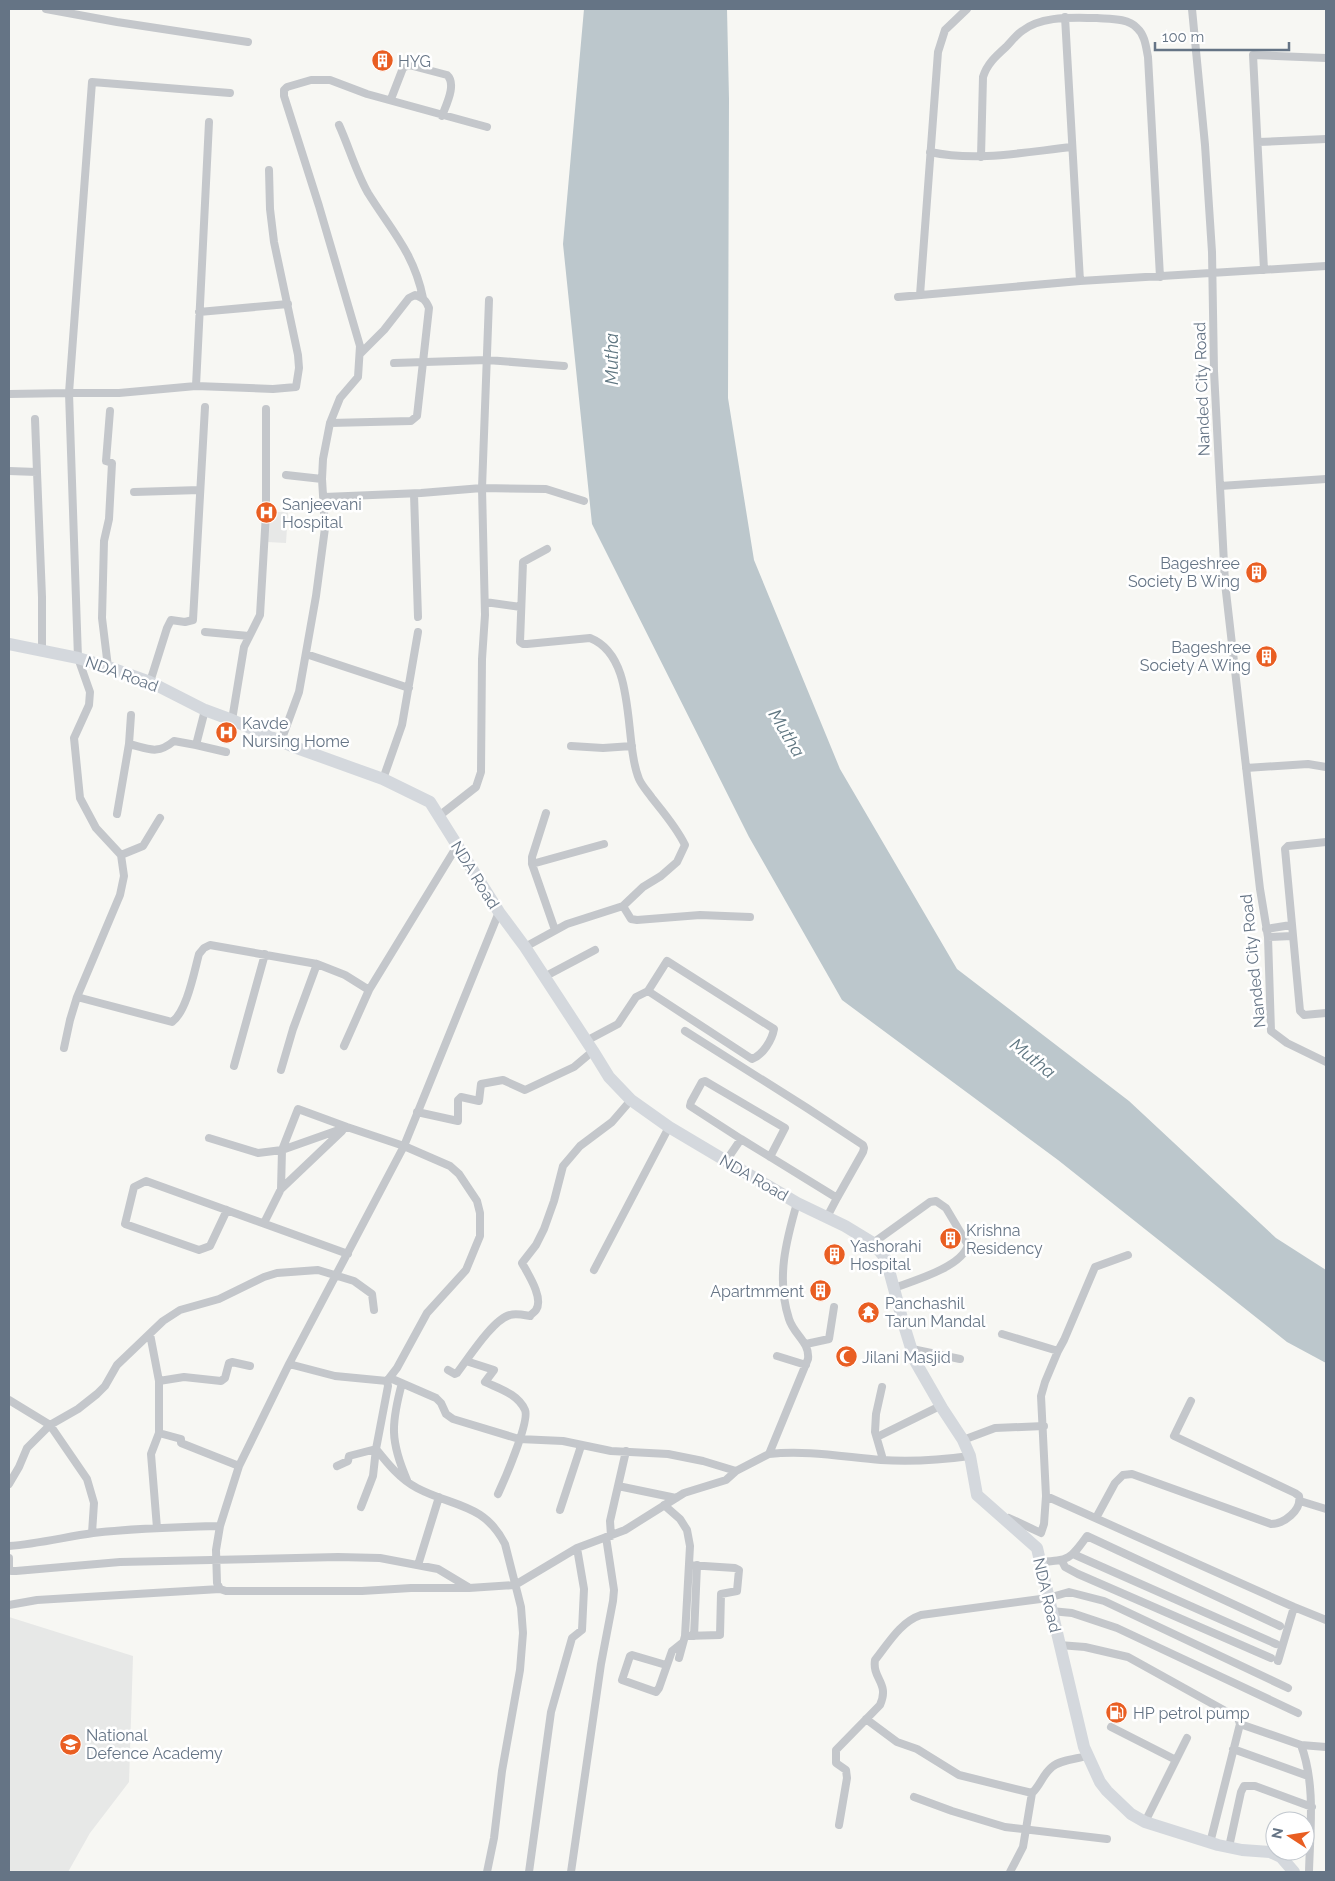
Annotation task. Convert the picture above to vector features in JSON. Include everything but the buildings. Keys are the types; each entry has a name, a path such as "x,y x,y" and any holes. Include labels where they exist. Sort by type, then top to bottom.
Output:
{"main road":[{"name":"NDA Road","path":"9,644 78,658 150,682 205,710 383,779 430,802 499,912 525,947 590,1046 608,1077 631,1100 669,1127 796,1202 873,1243 886,1259 903,1322 919,1368 940,1406 963,1440 970,1456 977,1495 982,1502 1037,1548 1086,1756 1107,1791 1131,1814 1145,1822 1219,1845 1242,1850 1270,1852 1281,1857 1294,1872"}],"street":[{"path":"46,9 248,42"},
{"path":"920,295 938,52 945,30 967,9"},
{"name":"Nanded City Road","path":"1192,9 1205,145 1213,274 1214,371 1226,583 1260,889 1268,937 1271,1031 1286,1043 1326,1062"},
{"path":"981,157 982,90 986,69 1023,30 1034,23 1065,17 1119,20 1137,27 1143,38 1148,57 1160,277"},
{"path":"1065,17 1080,281"},
{"path":"1264,270 1253,55 1326,58"},
{"path":"391,99 403,68 409,65 447,75 452,84 442,116"},
{"path":"281,741 299,692 306,654 325,528 322,479 323,459 330,422 340,398 358,377 360,354 360,346 284,96 284,90 287,87 320,79 330,80 367,94 391,99 442,116 487,127"},
{"path":"64,1048 77,997 120,895 124,876 121,856 96,828 80,798 74,738 89,705 90,692 78,658 69,393 92,82 230,93"},
{"path":"196,386 209,122"},
{"path":"330,422 410,421 417,416 429,308 423,298 419,277 411,259 368,191 339,125"},
{"path":"1258,142 1326,139"},
{"path":"930,152 959,157 981,157 1072,147"},
{"path":"9,394 119,393 196,386 273,389 296,387 299,368 298,355 274,242 270,209 269,170"},
{"path":"898,297 1080,281 1326,266"},
{"path":"360,354 384,330 409,298 415,295 423,298"},
{"path":"439,816 476,787 479,779 485,602 482,488 489,300"},
{"path":"199,312 288,304"},
{"path":"394,363 487,360 564,366"},
{"path":"150,682 171,620 185,622 193,620 205,407"},
{"path":"232,720 244,647 260,615 266,513 266,410"},
{"path":"108,667 102,618 104,542 109,519 112,463 106,461 110,411"},
{"path":"35,419 42,597 42,651"},
{"path":"9,471 37,472"},
{"path":"286,475 322,479"},
{"path":"1220,486 1326,479"},
{"path":"324,497 414,494 482,488 546,489 584,501"},
{"path":"134,492 200,490"},
{"path":"414,494 418,617"},
{"path":"525,947 555,930 623,906 643,887 662,876 677,862 685,845 680,834 640,781 635,765 624,689 615,662 605,647 598,641 590,638 523,644 520,642 523,562 547,549"},
{"path":"485,602 521,607"},
{"path":"205,632 249,636"},
{"path":"383,779 402,726 418,632"},
{"path":"306,654 409,688"},
{"path":"196,745 205,710"},
{"path":"117,814 132,715"},
{"path":"129,744 161,750 174,741 226,752"},
{"path":"571,746 603,748 632,746"},
{"path":"1246,768 1308,764 1326,767"},
{"path":"546,813 532,857 532,864 555,930"},
{"path":"121,856 143,846 160,818"},
{"path":"1326,842 1288,846 1286,848 1291,925 1300,1013 1304,1015 1326,1012"},
{"path":"532,864 604,844"},
{"path":"344,1046 369,990 457,846"},
{"path":"623,906 631,919 637,920 700,914 750,917"},
{"path":"220,1589 217,1583 216,1560 220,1526 240,1466 290,1364 404,1146 499,912"},
{"path":"1266,929 1291,925"},
{"path":"1268,937 1292,936"},
{"path":"77,997 172,1022 178,1018 184,1006 199,954 210,945 317,964 345,976 369,990"},
{"path":"544,977 595,950"},
{"path":"234,1066 265,954"},
{"path":"417,1112 458,1121 458,1100 461,1097 479,1102 481,1084 503,1080 525,1090 574,1067 590,1046 618,1024 636,997 648,991 667,961 774,1029 773,1036 760,1054 752,1059 648,991"},
{"path":"281,1070 293,1029 317,964"},
{"path":"685,1031 863,1145 863,1152 827,1217"},
{"path":"770,1157 785,1128 702,1082 690,1106 741,1139 770,1157 838,1198"},
{"path":"448,1370 455,1374 491,1329 507,1316 511,1314 530,1316 536,1310 538,1304 536,1288 522,1263 536,1245 544,1229 563,1166 580,1146 612,1122 631,1100"},
{"path":"264,1223 280,1188 282,1150 298,1109 404,1146 450,1166 459,1174 477,1201 480,1213 480,1236 466,1270 427,1312 402,1360 388,1380 373,1476 361,1507"},
{"path":"209,1138 258,1154 282,1150 346,1127"},
{"path":"280,1188 346,1127"},
{"path":"594,1270 669,1127"},
{"path":"726,1161 741,1139"},
{"path":"227,1210 210,1246 198,1250 125,1224 134,1187 146,1181 264,1223 348,1254"},
{"path":"873,1243 930,1202 936,1201 946,1208 968,1245 967,1251 956,1261 895,1294"},
{"path":"770,1454 806,1365 809,1352 806,1344 789,1321 782,1273 785,1245 796,1202"},
{"path":"998,1514 1041,1533 1046,1496 1042,1396 1045,1382 1095,1267 1128,1255"},
{"path":"9,1484 28,1448 50,1425 78,1409 97,1394 105,1386 118,1366 163,1321 180,1310 219,1300 264,1277 277,1273 318,1270 354,1281 372,1294 374,1310"},
{"path":"806,1344 829,1339 834,1307"},
{"path":"150,1334 159,1381 160,1434 151,1454 157,1528"},
{"path":"1002,1334 1058,1351"},
{"path":"912,1349 960,1359"},
{"path":"777,1356 806,1365"},
{"path":"466,1362 494,1370 485,1382 515,1397 526,1411 526,1417 510,1469 498,1494"},
{"path":"159,1381 184,1377 221,1381 224,1378 229,1363 250,1366"},
{"path":"290,1364 335,1376 388,1380 402,1383 436,1398 441,1403 446,1414 453,1420 519,1439 563,1441 611,1451 677,1456 704,1461 736,1471"},
{"path":"402,1383 394,1413 393,1427 401,1467 408,1482"},
{"path":"882,1387 876,1414 875,1432 882,1456"},
{"path":"9,1400 50,1425 87,1479 94,1503 92,1533"},
{"path":"1096,1518 1115,1483 1123,1475 1132,1474 1271,1524 1278,1524 1284,1521 1298,1508 1299,1496 1294,1493 1174,1436 1191,1401"},
{"path":"877,1437 940,1406"},
{"path":"963,1440 995,1428 1044,1426"},
{"path":"160,1434 181,1439 181,1443 240,1466"},
{"path":"560,1510 581,1446"},
{"path":"337,1466 348,1461 349,1456 376,1449"},
{"path":"376,1449 392,1468 408,1482 426,1492 470,1509 486,1519 501,1536 509,1555 523,1619 522,1648 487,1872"},
{"path":"571,1872 601,1664 613,1601 614,1590 609,1537 610,1521 626,1451"},
{"path":"9,1605 38,1600 220,1589 362,1592 411,1588 469,1588 515,1585 577,1548 625,1530 684,1492 726,1480 736,1471 770,1454 797,1452 909,1461 944,1460 970,1456"},
{"path":"618,1486 676,1498"},
{"path":"1046,1496 1326,1620"},
{"path":"418,1565 439,1497"},
{"path":"1300,1501 1326,1509"},
{"path":"664,1504 687,1530 693,1565 694,1636"},
{"path":"9,1546 92,1533 220,1526"},
{"path":"1040,1562 1062,1561 1073,1554 1087,1536 1280,1626"},
{"path":"529,1872 551,1712 572,1638 582,1630 584,1589 577,1548"},
{"path":"1073,1554 1276,1644"},
{"path":"9,1558 9,1568 11,1571 16,1571 120,1562 338,1557 380,1558 438,1569 469,1588"},
{"path":"1062,1561 1065,1567 1078,1574 1275,1660 1294,1607"},
{"path":"666,1665 632,1655 622,1680 656,1692 672,1651 683,1640 694,1636 720,1635 721,1594 737,1591 739,1570 735,1568 693,1565"},
{"path":"679,1658 693,1565"},
{"path":"1050,1604 1069,1592 1104,1601 1288,1688"},
{"path":"839,1825 847,1778 846,1770 836,1764 836,1750 880,1705 884,1691 874,1668 875,1660 905,1623 911,1618 921,1615 1050,1604 1118,1628 1298,1712"},
{"path":"1059,1645 1085,1647 1128,1657 1238,1718 1240,1724 1233,1749 1219,1845"},
{"path":"866,1719 897,1742 917,1749 959,1774 1032,1794"},
{"path":"1240,1724 1301,1745 1326,1747"},
{"path":"1111,1727 1176,1760"},
{"path":"1145,1822 1187,1738"},
{"path":"1301,1745 1305,1755 1312,1807 1309,1872"},
{"path":"1233,1749 1308,1776"},
{"path":"1010,1872 1023,1847 1032,1794 1051,1767 1086,1756"},
{"path":"1219,1845 1244,1786 1255,1786 1312,1807"},
{"path":"914,1796 979,1820 1005,1827 1107,1839"}],"shaded area":[{"path":"268,512 288,512 286,543 267,542"},
{"name":"National Defence Academy","path":"9,1617 133,1656 129,1782 90,1833 68,1872 9,1872"}],"water":[{"name":"Mutha","path":"584,9 727,9 729,99 728,398 754,560 840,769 957,969 1129,1101 1276,1238 1326,1270 1326,1363 1287,1342 1058,1160 842,1000 749,837 592,524 563,244"}],"place":[{"name":"HYG","path":"382,61"},
{"name":"Sanjeevani Hospital","path":"266,513"},
{"name":"Bageshree Society B Wing","path":"1256,572"},
{"name":"Bageshree Society A Wing","path":"1267,656"},
{"name":"Kavde Nursing Home","path":"226,732"},
{"name":"Krishna Residency","path":"950,1239"},
{"name":"Yashorahi Hospital","path":"834,1255"},
{"name":"Apartmment","path":"820,1291"},
{"name":"Panchashil Tarun Mandal","path":"869,1312"},
{"name":"Jilani Masjid","path":"846,1357"},
{"name":"HP petrol pump","path":"1117,1713"},
{"name":"National Defence Academy","path":"70,1744"}]}
